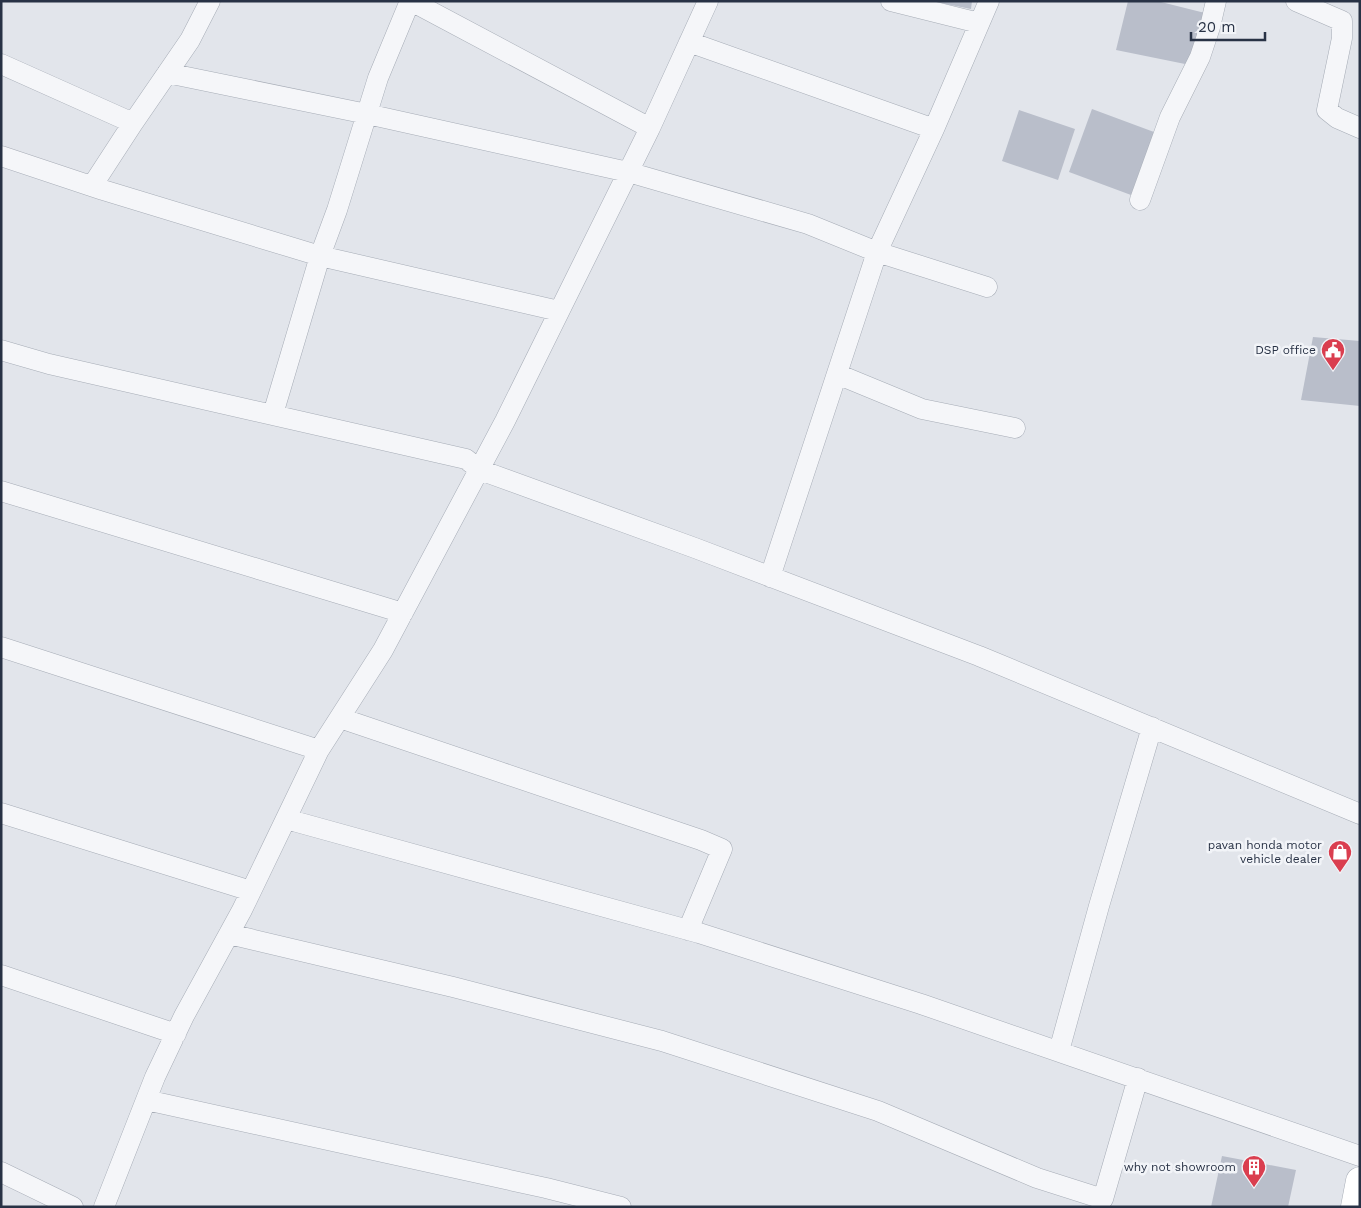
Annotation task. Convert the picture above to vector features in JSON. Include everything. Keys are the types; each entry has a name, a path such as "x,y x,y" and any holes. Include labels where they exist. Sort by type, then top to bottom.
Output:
{"main road":[{"path":"1355,1207 1360,1181"}],"street":[{"path":"92,186 190,40 210,1"},
{"path":"273,414 320,256 337,210 378,78 411,1 650,128"},
{"path":"104,1207 146,1100 176,1034 251,891 319,750 383,650 480,470 650,128 708,1"},
{"path":"891,1 979,22"},
{"path":"770,577 877,252 934,129 989,1"},
{"path":"1140,200 1170,117 1200,57 1216,1"},
{"path":"1296,1 1342,21 1342,38 1328,110 1336,118 1360,128"},
{"path":"690,42 934,129"},
{"path":"1,64 133,123"},
{"path":"167,74 367,114 628,172 808,224 877,252 987,287"},
{"path":"1,156 320,256 560,311"},
{"path":"1,350 49,364 466,458 480,470 979,656 1360,814"},
{"path":"837,374 922,409 1015,428"},
{"path":"1,491 404,612"},
{"path":"1,647 319,750"},
{"path":"340,718 701,840 722,849 688,930"},
{"path":"1060,1052 1099,906 1152,727"},
{"path":"1,813 251,891"},
{"path":"286,819 688,930 921,1004 1360,1156"},
{"path":"229,934 453,987 662,1041 878,1112 1037,1178 1103,1200 1138,1078"},
{"path":"1,975 176,1034"},
{"path":"146,1100 546,1188 621,1207"},
{"path":"1,1172 73,1207"}],"building":[{"path":"931,1 972,1 971,9"},
{"path":"1128,1 1157,1 1205,13 1190,65 1116,50"},
{"path":"1092,109 1154,132 1131,195 1069,172"},
{"path":"1019,110 1075,129 1058,180 1002,161"},
{"name":"DSP office","path":"1313,337 1360,341 1360,406 1301,400"},
{"name":"why not showroom","path":"1222,1156 1296,1170 1288,1207 1211,1207"}],"place":[{"name":"DSP office","path":"1333,371"},
{"name":"pavan honda motor vehicle dealer","path":"1340,873"},
{"name":"why not showroom","path":"1254,1188"}]}
